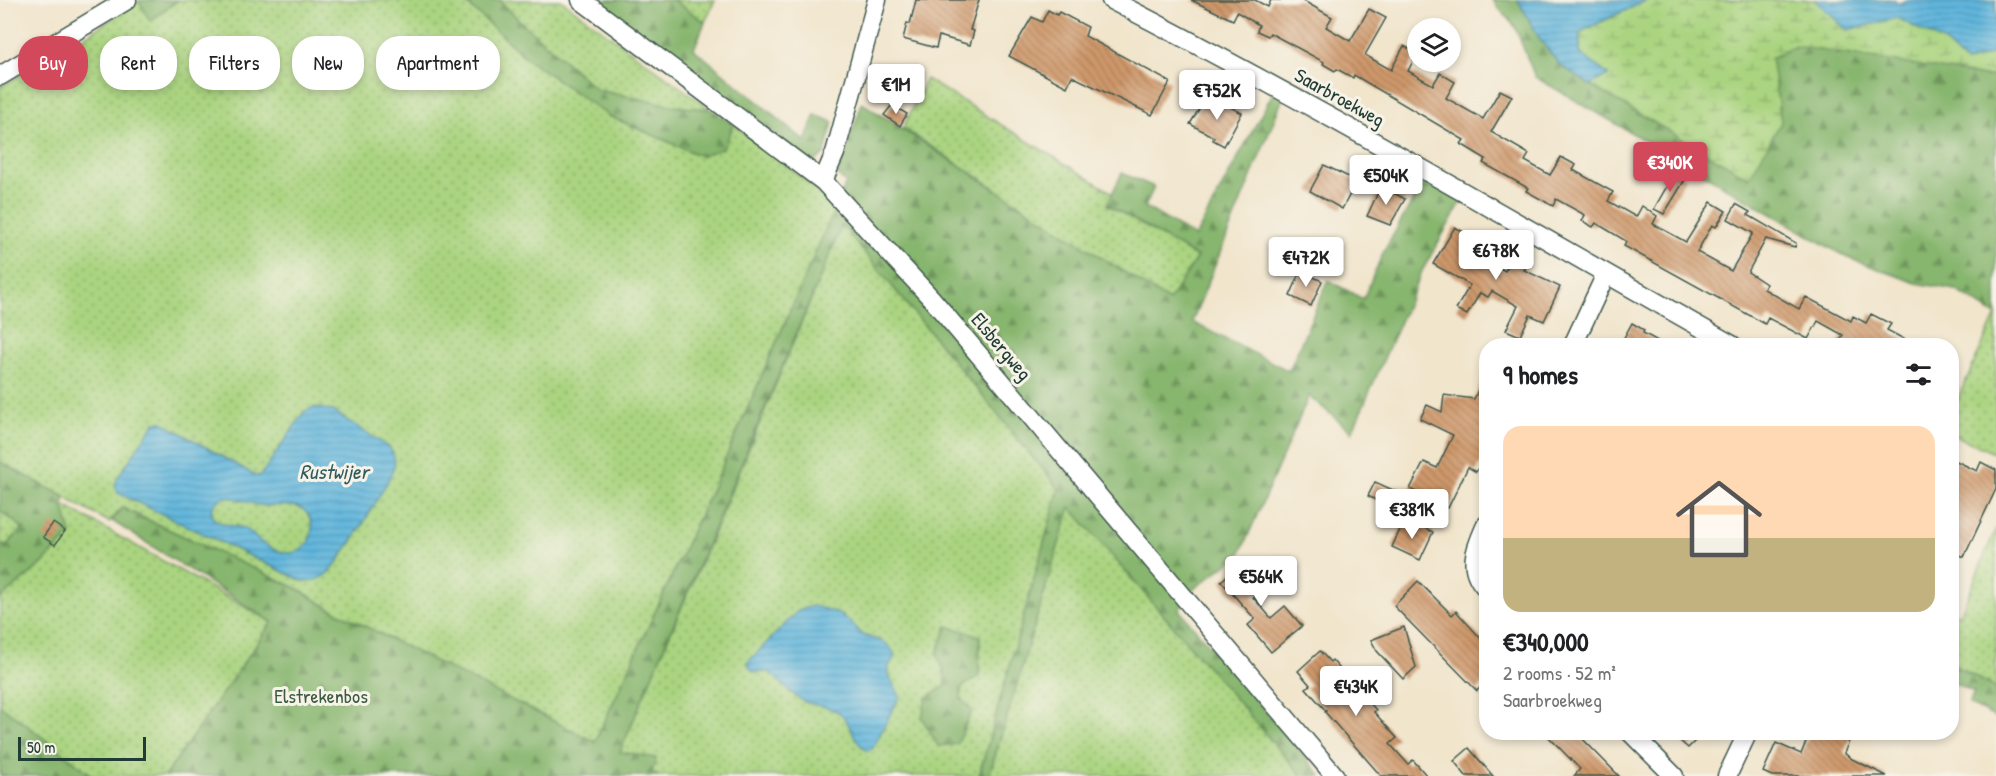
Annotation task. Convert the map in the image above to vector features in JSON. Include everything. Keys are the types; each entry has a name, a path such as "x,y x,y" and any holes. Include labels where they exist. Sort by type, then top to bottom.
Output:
{"street":[{"path":"0,76 127,0"},
{"name":"Elsbergweg","path":"581,0 823,181 931,297 1335,776"},
{"path":"823,181 835,153 877,0"},
{"name":"Saarbroekweg","path":"1111,0 1213,52 1348,126 1720,338"},
{"path":"1576,338 1606,274"},
{"path":"1479,540 1475,549 1474,563 1479,578"},
{"path":"1638,740 1674,776"},
{"path":"1727,776 1744,740"}],"green space":[{"path":"178,0 463,0 526,58 609,116 701,156 734,125 837,205 717,478 595,742 329,608 298,589 122,508 109,522 0,462 0,87 18,76 18,90 88,90 88,36 85,36 139,1 150,21","holes":["156,422 162,422 256,476 394,467 363,524 331,572 302,581 118,493"]},
{"path":"178,0 150,21 139,1"},
{"path":"463,0 499,0 597,90 679,107 710,109 734,125 723,148 701,156 609,116 526,58"},
{"path":"499,0 561,0 710,109 680,107 597,90"},
{"path":"599,0 673,0 705,22 694,49 805,141 815,115 833,122 825,153 816,161 804,157"},
{"path":"673,0 715,0 705,22"},
{"path":"1492,0 1518,0 1541,41 1559,64 1590,85 1749,178 1781,122 1771,58 1795,46 1996,76 1996,315 1956,290 1916,283 1846,257 1535,77 1515,27"},
{"path":"1647,0 1815,0 1847,30 1897,18 1943,41 1966,63 1996,52 1996,76 1795,46 1771,58 1781,122 1749,178 1590,85 1608,75 1580,53 1580,32"},
{"path":"926,79 1113,193 1108,205 1197,257 1169,302 903,128"},
{"name":"Elstrekenbos","path":"1274,91 1283,98 1192,322 1289,371 1328,280 1363,299 1383,253 1426,177 1463,199 1422,271 1352,432 1309,396 1240,554 1190,592 1179,610 1321,776 1302,776 1070,507 989,776 979,776 1059,489 842,225 620,752 656,758 652,773 659,776 165,776 272,622 112,521 122,508 298,589 329,608 595,742 717,478 846,183 838,176 862,103 1169,301 1197,257 1107,204 1122,173 1154,187 1145,207 1195,237"},
{"path":"842,225 1059,489 979,776 659,776 652,773 655,758 619,752 713,535"},
{"path":"1996,315 1996,454 1959,437 1959,396"},
{"path":"0,462 65,497 63,505 71,534 43,563 0,599 0,546 6,546 23,528 0,511"},
{"path":"225,497 261,505 298,507 311,521 312,532 309,541 302,549 292,553 278,551 261,542 246,529 217,521 211,514 212,509 216,502"},
{"path":"63,505 272,622 165,776 93,776 0,705 0,599 43,563"},
{"path":"1070,506 1302,776 989,776"},
{"path":"0,511 23,528 6,546 0,546"},
{"path":"1996,528 1996,688 1959,668 1960,615"},
{"path":"947,626 980,636 979,676 961,688 961,698 972,711 957,744 938,746 922,718 926,698 946,686 943,668 937,654"},
{"path":"1959,668 1996,688 1996,718 1969,704 1974,692 1959,685"},
{"path":"0,705 93,776 0,776"}],"water":[{"path":"1518,0 1647,0 1580,32 1580,53 1608,75 1590,85 1559,64 1541,41"},
{"path":"1815,0 1895,0 1899,3 1907,0 1996,0 1996,52 1966,63 1943,41 1897,18 1847,30"},
{"name":"Rustwijer","path":"314,407 333,411 390,448 395,461 384,487 353,539 334,566 319,579 303,581 118,493 115,485 118,477 155,422 162,422 256,476 261,475 304,412","holes":["230,497 257,504 298,507 311,521 312,532 309,541 302,549 292,553 278,551 261,542 246,529 217,521 213,518 213,506 221,499"]},
{"path":"813,606 843,616 861,634 889,646 895,656 888,668 889,676 900,696 873,748 868,751 859,744 845,718 837,711 805,702 769,672 754,672 749,667 748,662 799,610"}],"building":[{"path":"916,0 979,0 970,30 974,31 970,45 939,36 936,48 903,39 907,23 910,24"},
{"path":"1191,0 1255,0 1268,7 1271,0 1302,0 1332,17 1326,27 1350,41 1369,9 1386,18 1365,55 1391,70 1404,46 1407,48 1407,72 1433,85 1440,73 1455,82 1446,98 1483,119 1500,90 1512,96 1491,132 1529,154 1525,161 1550,175 1561,157 1576,165 1573,170 1613,192 1608,201 1636,217 1642,206 1657,216 1653,224 1686,242 1711,202 1726,211 1716,227 1712,225 1697,252 1731,271 1753,233 1728,219 1736,204 1750,212 1748,215 1796,243 1795,247 1766,239 1748,272 1766,284 1764,289 1799,309 1806,297 1851,321 1853,316 1866,323 1871,314 1891,324 1887,330 1902,338 1841,338 1843,335 1818,321 1809,338 1806,338 1768,318 1765,324 1624,246 1626,241 1596,223 1593,227 1582,221 1585,215 1556,199 1553,206 1526,191 1528,188 1483,163 1486,159 1461,144 1464,140 1354,75 1353,78 1337,69 1335,71 1323,64 1324,62 1270,33 1268,36 1257,31 1259,25 1237,12 1233,20"},
{"path":"1048,10 1057,15 1059,12 1088,27 1085,36 1170,82 1152,115 1072,76 1067,87 1009,56 1032,17 1042,22"},
{"path":"1205,99 1218,106 1221,102 1242,113 1224,146 1213,140 1214,137 1190,124"},
{"path":"892,105 907,114 900,126 884,115"},
{"path":"1324,165 1357,181 1342,209 1310,191"},
{"path":"1675,172 1686,178 1664,214 1654,209"},
{"path":"1381,186 1405,199 1390,225 1367,216"},
{"path":"1455,227 1477,240 1471,252 1505,271 1514,255 1528,263 1524,270 1560,287 1544,321 1530,315 1520,336 1506,330 1518,306 1492,291 1488,297 1480,293 1467,315 1456,309 1470,285 1433,264"},
{"path":"1301,271 1322,281 1311,306 1290,296"},
{"path":"1632,323 1652,338 1624,338"},
{"path":"1479,388 1479,466 1476,472 1468,467 1448,508 1410,489 1424,462 1437,468 1453,435 1420,419 1427,405 1442,412 1444,395 1474,399"},
{"path":"1959,462 1977,471 1981,462 1996,470 1996,489 1964,557 1959,554"},
{"path":"1375,482 1411,498 1403,515 1368,496"},
{"path":"1405,519 1433,532 1420,560 1392,547"},
{"path":"53,523 65,531 55,545 43,537"},
{"path":"1245,561 1257,575 1263,570 1272,581 1253,597 1271,618 1285,606 1302,626 1271,652 1248,625 1255,619 1221,581"},
{"path":"1418,581 1452,615 1456,611 1479,636 1479,689 1477,691 1394,606"},
{"path":"1404,627 1416,667 1403,679 1377,651 1371,640"},
{"path":"1320,651 1330,662 1332,660 1376,710 1374,712 1397,738 1390,744 1408,764 1413,760 1427,776 1381,776 1325,712 1306,688 1310,685 1298,671"},
{"path":"1552,740 1584,740 1619,776 1574,776 1580,769"},
{"path":"1679,740 1696,740 1688,748"},
{"path":"1807,740 1850,740 1844,753 1887,776 1772,776 1763,772 1776,743 1801,754"},
{"path":"1469,748 1493,776 1466,776 1454,761"}]}
